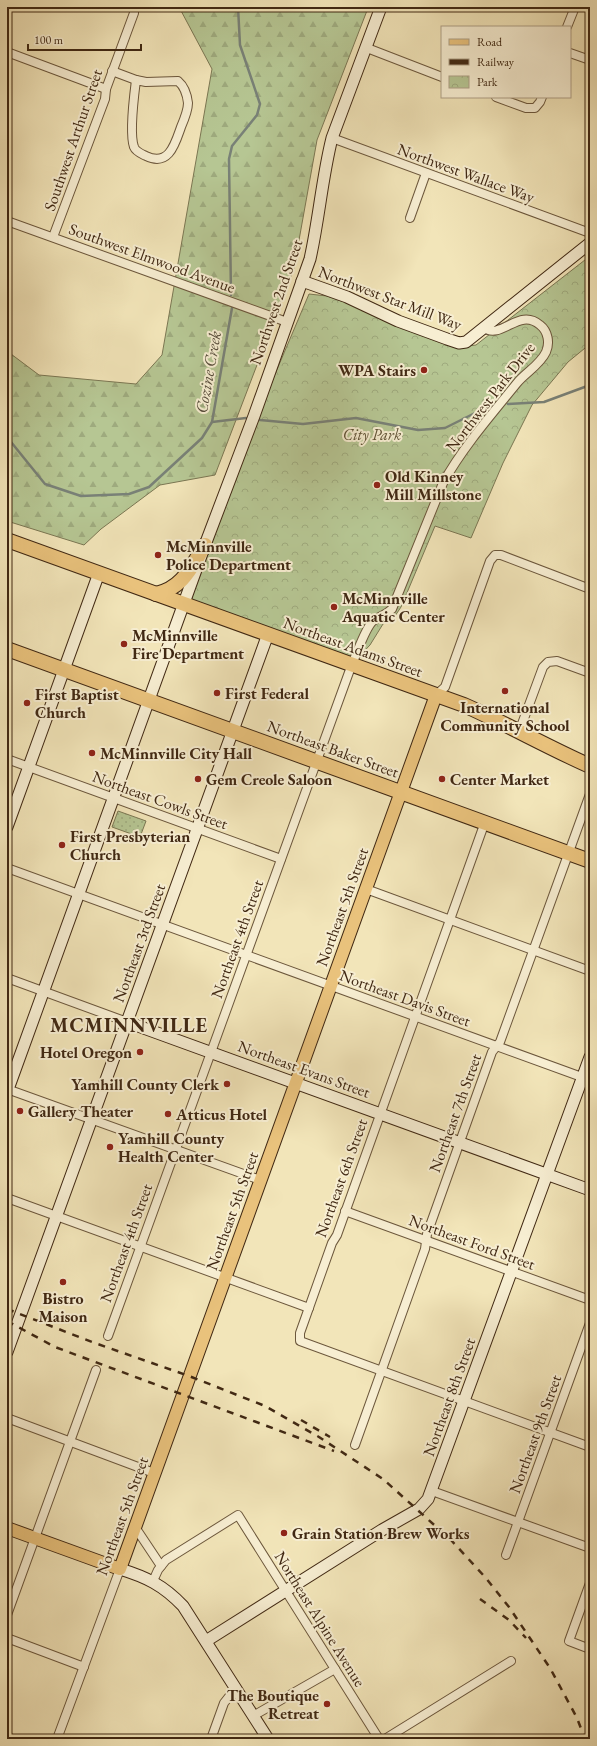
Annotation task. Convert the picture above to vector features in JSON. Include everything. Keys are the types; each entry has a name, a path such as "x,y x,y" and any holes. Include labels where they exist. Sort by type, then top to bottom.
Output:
{"highway":[{"name":"Northeast Adams Street","path":"7,540 436,695 487,715 590,766"},
{"path":"156,594 170,590 177,585 189,571 205,545"},
{"name":"Northeast Baker Street","path":"7,649 590,861"}],"main road":[{"name":"Northeast 5th Street","path":"120,1569 436,695"},
{"path":"7,1528 120,1569"}],"street":[{"name":"Southwest Arthur Street","path":"53,237 104,100 106,88 134,13 134,7"},
{"name":"Northwest 2nd Street","path":"7,1090 310,259 325,168 332,138 367,48 381,7"},
{"path":"567,26 575,7"},
{"path":"367,48 441,77"},
{"path":"7,52 106,88"},
{"path":"571,53 590,60"},
{"path":"112,71 146,82 178,81 185,89 188,105 175,146 168,155 161,159 153,160 139,153 134,147 132,111 136,80"},
{"path":"499,98 526,108 535,108 542,98"},
{"name":"Northwest Wallace Way","path":"332,138 590,233"},
{"path":"410,218 426,172"},
{"name":"Southwest Elmwood Avenue","path":"7,221 288,322"},
{"path":"484,328 590,243"},
{"name":"Northwest Star Mill Way","path":"302,281 352,299 398,321 459,343 466,342 484,328"},
{"name":"Northwest Park Drive","path":"352,664 370,625 385,616 392,609 443,483 450,470 514,386 541,359 546,350 548,340 547,334 540,325 534,321 527,319 520,320 496,331 490,331 484,328"},
{"path":"436,695 444,687 490,561 495,555 501,555 590,589"},
{"path":"7,827 99,573"},
{"name":"Northeast 3rd Street","path":"7,1352 268,634"},
{"path":"519,732 543,667 548,662 557,661 590,673"},
{"name":"Northeast 4th Street","path":"108,1336 245,955 352,664"},
{"name":"Northeast Cowls Street","path":"7,759 281,859"},
{"name":"Northeast 7th Street","path":"355,1446 425,1249 427,1234 492,1052 500,1042 590,794"},
{"name":"Northeast 6th Street","path":"382,1371 300,1341 300,1333 485,822"},
{"name":"Northeast Davis Street","path":"7,868 586,1079"},
{"path":"366,889 590,971"},
{"name":"Northeast Evans Street","path":"7,978 590,1190"},
{"name":"Northeast 8th Street","path":"206,1641 382,1530 418,1509 428,1499 547,1174 586,1079 590,1057"},
{"path":"7,1090 260,1180"},
{"path":"7,1198 309,1308"},
{"name":"Northeast Ford Street","path":"345,1211 590,1300"},
{"name":"Northeast 9th Street","path":"506,1555 590,1323"},
{"path":"7,1615 96,1370"},
{"path":"382,1371 590,1447"},
{"path":"7,1418 154,1472"},
{"path":"432,1491 590,1548"},
{"name":"Northeast Alpine Avenue","path":"161,1566 166,1560 238,1515 380,1739"},
{"path":"135,1527 161,1566 153,1581"},
{"path":"120,1569 153,1581 166,1590 183,1606 268,1739"},
{"name":"Northeast 5th Street","path":"57,1739 120,1569"},
{"path":"590,1583 569,1641 590,1649"},
{"path":"7,1638 84,1666"},
{"path":"385,1739 511,1661"},
{"path":"253,1716 335,1669"},
{"path":"211,1739 224,1703 235,1689"},
{"path":"7,1737 12,1739"}],"green space":[{"path":"179,7 368,8 317,140 294,268 215,475 160,485 101,529 84,545 7,521 7,351 39,375 136,384 162,355 212,69"},
{"name":"City Park","path":"590,256 590,344 568,362 532,405 503,463 471,538 435,526 401,607 395,616 383,624 370,645 352,664 184,604 220,504 309,294 327,296 468,346 476,345"},
{"path":"118,811 146,821 140,837 112,827"}],"waterway":[{"name":"Cozine Creek","path":"231,295 229,159 232,146 257,115 260,104 240,45 238,7"},
{"name":"Cozine Creek","path":"7,437 45,484 81,496 129,494 149,487 202,438 212,422 232,308"},
{"path":"508,404 544,402 590,385"},
{"path":"260,420 303,424 356,418 418,430 445,428 493,404"},
{"path":"212,422 246,418"}],"railway":[{"path":"7,1309 92,1342 189,1376 265,1406 319,1437 383,1479 451,1540 485,1577 509,1607 550,1668 577,1718 585,1739"},
{"path":"7,1321 55,1347 334,1451"},
{"path":"301,1420 330,1437"},
{"path":"480,1599 509,1620 526,1638"}],"place":[{"name":"WPA Stairs","path":"424,370"},
{"name":"Old Kinney Mill Millstone","path":"377,485"},
{"name":"McMinnville Police Department","path":"158,555"},
{"name":"McMinnville Aquatic Center","path":"334,607"},
{"name":"McMinnville Fire Department","path":"124,644"},
{"name":"International Community School","path":"505,691"},
{"name":"First Federal","path":"217,693"},
{"name":"First Baptist Church","path":"27,703"},
{"name":"McMinnville City Hall","path":"92,753"},
{"name":"Gem Creole Saloon","path":"198,779"},
{"name":"Center Market","path":"442,779"},
{"name":"First Presbyterian Church","path":"62,845"},
{"name":"Hotel Oregon","path":"140,1052"},
{"name":"Yamhill County Clerk","path":"227,1084"},
{"name":"Gallery Theater","path":"20,1111"},
{"name":"Atticus Hotel","path":"168,1114"},
{"name":"Yamhill County Health Center","path":"110,1147"},
{"name":"Bistro Maison","path":"63,1282"},
{"name":"Grain Station Brew Works","path":"284,1533"},
{"name":"The Boutique Retreat","path":"327,1704"}],"district":[{"name":"MCMINNVILLE","path":"129,1025"}]}
